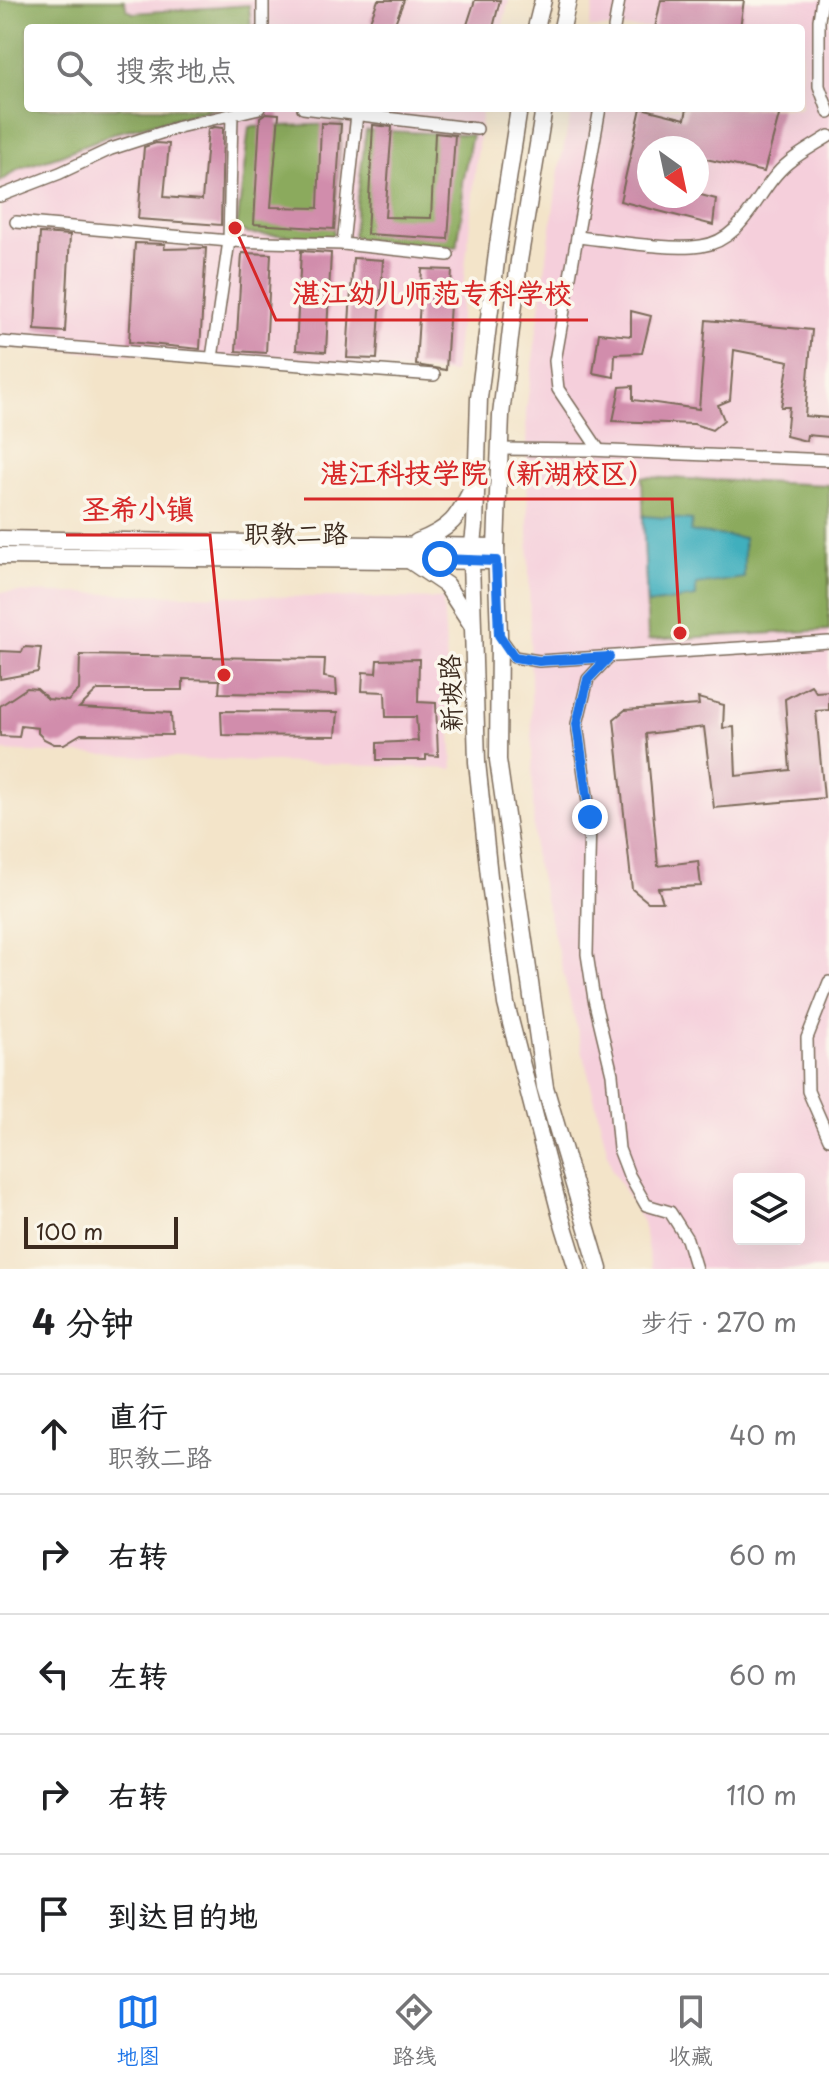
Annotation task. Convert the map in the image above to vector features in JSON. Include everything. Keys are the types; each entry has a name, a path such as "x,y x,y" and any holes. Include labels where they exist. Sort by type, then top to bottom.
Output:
{"street":[{"path":"263,0 263,24"},
{"path":"537,24 543,0"},
{"path":"563,24 568,0"},
{"path":"615,24 619,0"},
{"path":"822,0 819,86 829,113"},
{"path":"0,196 111,149 179,127 244,112"},
{"path":"339,112 477,129"},
{"name":"新坡路","path":"518,112 479,398 472,554 477,762 506,1004 577,1269"},
{"path":"496,554 501,415 519,261 543,112"},
{"path":"599,112 555,361 558,389 599,450"},
{"path":"343,244 357,114"},
{"path":"212,358 229,241 232,115"},
{"path":"577,237 677,246 702,246 723,238 734,230 786,164 829,136"},
{"path":"16,222 229,241 343,244 448,255"},
{"path":"0,342 434,375"},
{"path":"500,449 829,460"},
{"path":"473,627 446,585 408,552 451,525 476,480"},
{"name":"职教二路","path":"0,539 496,554"},
{"name":"职教二路","path":"0,556 408,552"},
{"name":"新坡路","path":"496,554 498,760 545,1087 599,1269"},
{"path":"499,635 514,657 539,661 829,642"},
{"path":"609,657 588,679 577,724 590,817 587,954 612,1074 619,1149 646,1205 670,1212 687,1239 696,1269"},
{"path":"829,982 807,1038 808,1091 829,1139"}],"shaded area":[{"path":"0,0 509,0 503,24 24,24 24,112 482,112 454,373 0,347"},
{"path":"595,0 829,0 829,1269 651,1269 643,1222 612,1170 534,855 526,411 559,169 571,112 805,112 805,24 590,24"},
{"path":"0,592 443,599 453,769 0,751"}],"green space":[{"path":"0,0 124,0 127,9 133,13 249,5 251,24 24,24 24,112 201,112 114,133 20,168 0,182"},
{"path":"342,124 333,237 248,234 237,228 249,127"},
{"path":"366,130 472,135 462,182 463,205 457,247 359,239 353,235"},
{"path":"642,477 829,485 829,630 648,640"}],"water":[{"path":"643,516 692,520 691,532 744,538 744,578 696,585 696,597 647,604"}],"building":[{"path":"378,0 404,0 395,24 370,21"},
{"path":"475,0 500,0 494,24 467,24"},
{"path":"661,0 744,0 741,24 656,24"},
{"path":"640,112 657,112 685,119 686,112 780,112 764,172 709,160 709,136 637,136 637,205 620,201"},
{"path":"266,113 279,114 271,207 318,208 321,123 341,124 334,229 254,224 260,117"},
{"path":"373,125 392,127 385,217 431,218 435,133 455,135 448,239 367,234"},
{"path":"223,128 221,225 138,219 144,147 156,143 169,144 164,197 202,200 208,129"},
{"path":"709,197 716,199 713,225 647,208 709,208"},
{"path":"40,233 70,235 65,332 35,330"},
{"path":"135,243 165,244 164,249 206,248 200,349 129,342"},
{"path":"301,251 331,253 326,352 296,350"},
{"path":"242,253 271,254 266,353 236,351"},
{"path":"353,258 383,260 377,359 347,358"},
{"path":"422,269 452,270 446,370 416,365"},
{"path":"631,311 651,316 642,353 615,354 614,377 593,373 599,333 631,336"},
{"path":"706,320 812,330 805,416 829,418 829,437 807,435 806,441 786,436 789,407 781,407 789,361 734,350 730,400 718,405 724,420 712,430 694,424 613,421 620,387 633,386 633,400 699,409"},
{"path":"24,647 41,648 38,672 0,679 0,651 22,652"},
{"path":"80,655 325,659 324,677 336,679 337,695 219,693 220,680 183,679 183,690 98,690 79,708 171,713 172,735 81,734 64,744 54,744 38,733 38,728 21,726 19,737 0,736 0,706 27,688 37,689 48,699 68,701 79,690"},
{"path":"419,659 418,702 436,703 438,756 426,755 426,760 377,760 377,743 418,741 416,717 386,717 385,692 362,691 363,672 376,673 377,660"},
{"path":"811,685 816,692 829,691 829,710 816,711 824,798 714,808 704,727 646,734 658,866 698,861 701,886 658,888 663,902 648,902 632,889 614,719 625,710 699,705 698,698 724,705 723,728 734,727 736,776 790,770 785,699"},
{"path":"221,711 338,712 336,736 222,735"}],"place":[{"name":"湛江幼儿师范专科学校","path":"235,228"},
{"name":"湛江科技学院（新湖校区）","path":"680,633"},
{"name":"圣希小镇","path":"224,675"}],"route":[{"path":"440,559 496,561 499,635 514,657 539,661 609,657 588,679 577,724 590,817"}]}
